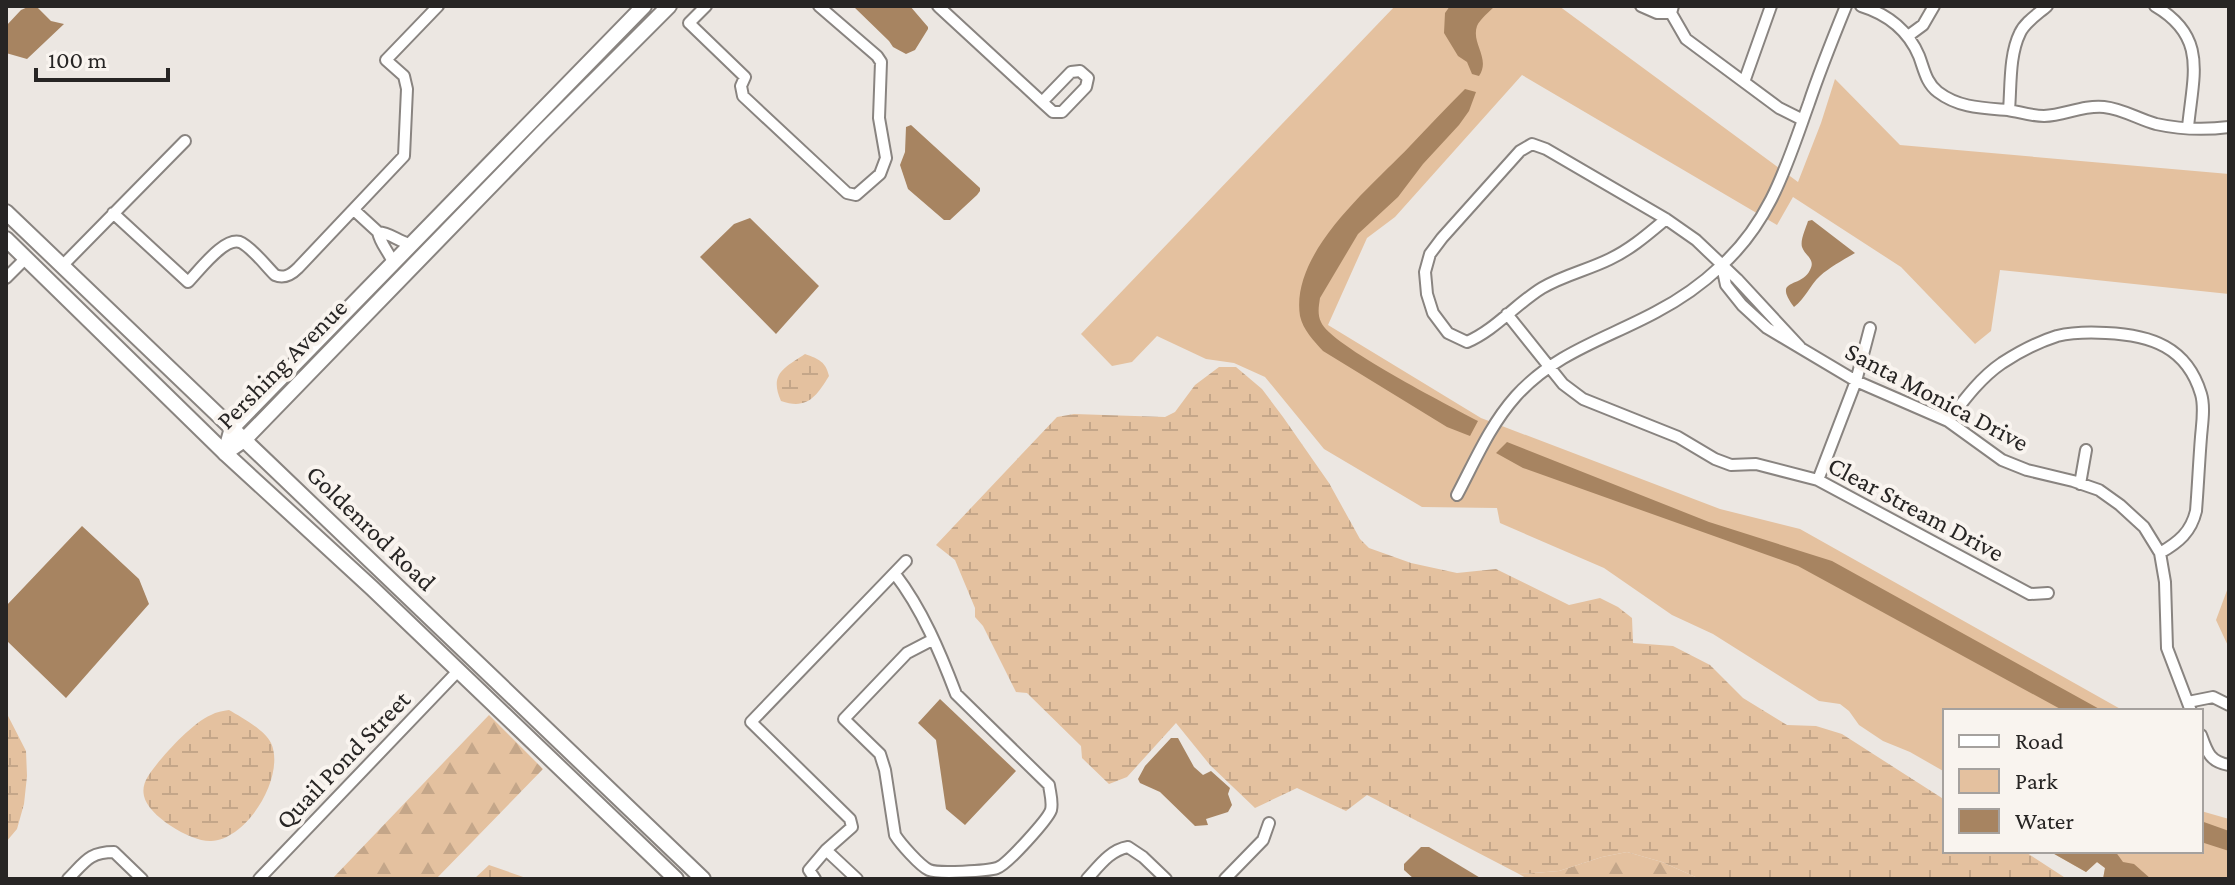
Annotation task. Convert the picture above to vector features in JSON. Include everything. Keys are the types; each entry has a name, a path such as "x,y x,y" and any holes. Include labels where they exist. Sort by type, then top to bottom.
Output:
{"main road":[{"name":"Pershing Avenue","path":"225,453 232,428 644,6"},
{"name":"Pershing Avenue","path":"225,453 244,440 669,6"},
{"name":"Goldenrod Road","path":"6,212 703,879"},
{"name":"Goldenrod Road","path":"6,239 225,453 676,879"},
{"path":"336,555 359,566 437,639 452,640"},
{"path":"458,671 480,674 564,755 581,763"},
{"path":"556,765 574,770 637,830 650,829"},
{"path":"648,853 664,851 694,879"}],"street":[{"path":"113,213 188,282 225,244 235,241 243,244 275,275 289,275 404,156 407,89 404,76 386,60 438,6"},
{"path":"706,6 689,23 745,77 741,86 743,96 847,193 856,195 880,174 886,158 879,118 881,62 819,6"},
{"path":"938,6 1042,102 1053,112 1062,112 1086,87 1088,78 1080,71 1071,72 1042,102"},
{"path":"1641,6 1657,13 1672,9 1686,39 1779,108 1803,120"},
{"path":"1744,82 1771,6"},
{"path":"1457,495 1491,431 1516,396 1549,367 1595,340 1657,312 1690,290 1722,266 1754,229 1777,191 1846,6"},
{"path":"1861,6 1887,17 1900,27 1918,55 1925,77 1937,92 1960,104 2043,116 2086,107 2105,107 2126,111 2158,125 2212,129 2229,127"},
{"path":"1908,36 1923,25 1934,6"},
{"path":"2009,110 2014,51 2020,32 2047,6"},
{"path":"2155,6 2171,15 2185,31 2192,48 2194,64 2188,127"},
{"path":"62,266 185,141"},
{"path":"1666,219 1641,240 1610,259 1554,282 1527,298 1478,338 1467,342 1448,333 1433,313 1425,272 1430,254 1520,151 1532,144 1546,149 1666,219 1696,240 1722,266"},
{"path":"354,210 378,232 410,244"},
{"path":"378,232 379,241 386,247 393,262"},
{"path":"6,278 26,258"},
{"name":"Santa Monica Drive","path":"1722,266 1726,285 1767,328 1856,381 1948,421 2002,460 2099,490 2120,505 2144,527 2160,553 2165,582 2167,648 2190,707 2213,697 2229,705"},
{"name":"Clear Stream Drive","path":"1507,314 1563,384 1583,399 1678,437 1731,465 1756,464 1818,480 2030,594 2048,593"},
{"path":"1818,480 1856,381 1870,328"},
{"path":"1948,421 1979,383 2000,364 2026,348 2082,332 2132,334 2154,339 2174,352 2190,370 2202,396 2203,413 2193,522 2177,543 2160,553"},
{"path":"2080,484 2086,450"},
{"path":"812,874 826,850 852,827 850,819 751,722 906,561"},
{"path":"895,574 913,598 932,640 956,694 1049,785 1050,813 1008,861 997,868 954,876 939,875 929,870 900,843 895,835 880,754 844,719 907,653 932,640"},
{"name":"Quail Pond Street","path":"259,879 458,671"},
{"path":"2203,740 2208,752 2218,763 2229,765"},
{"path":"1225,879 1263,840 1269,823"},
{"path":"1087,879 1118,848 1128,847 1166,879"},
{"path":"826,850 857,879"},
{"path":"68,879 89,857 99,852 114,852 142,879"}],"green space":[{"path":"1395,6 1559,6 1798,182 1835,79 1900,145 2229,174 2229,294 2000,270 1991,331 1975,344 1901,267 1793,197 1777,225 1522,75 1395,217 1367,238 1328,325 1481,418 1720,509 1800,529 2120,709 1943,709 1943,771 1883,741 1859,725 1840,704 1819,701 1713,634 1672,615 1604,568 1500,523 1497,508 1422,507 1324,449 1265,377 1234,363 1206,359 1157,336 1132,362 1112,366 1081,334"},
{"path":"805,354 821,362 829,376 810,400 798,404 781,401 778,378 785,368"},
{"path":"1219,367 1236,367 1262,389 1329,483 1360,539 1369,548 1411,563 1457,573 1496,569 1569,605 1600,598 1632,618 1633,643 1673,646 1710,665 1743,698 1787,725 1816,726 1842,734 1943,799 1943,853 2027,853 2067,879 1700,879 1662,862 1627,852 1559,871 1519,874 1367,795 1346,811 1297,788 1255,808 1210,765 1176,723 1127,777 1109,784 1082,758 1081,746 1027,693 1016,692 983,626 975,617 975,608 955,560 936,545 1057,417 1074,414 1165,417 1175,412 1195,385"},
{"path":"2229,585 2229,648 2216,620"},
{"path":"229,710 268,738 274,757 273,772 260,804 238,830 225,838 203,840 182,832 153,812 144,796 144,787 157,764 190,730 204,718"},
{"path":"6,712 26,751 27,776 17,829 6,842"},
{"path":"489,715 543,769 436,879 332,879"},
{"path":"2203,812 2229,819 2229,879 2103,879 2105,868 2097,862 2086,872 2053,853 2203,853"},
{"path":"1627,852 1662,862 1700,879 1528,879 1519,874 1559,871"},
{"path":"489,865 529,879 474,879"}],"water":[{"path":"36,6 51,21 64,24 27,59 6,53 6,26 21,10"},
{"path":"853,6 910,6 928,29 915,50 906,54 893,47"},
{"path":"1450,6 1495,6 1477,26 1476,39 1483,63 1479,76 1472,74 1467,62 1458,56 1444,33 1445,13"},
{"path":"1465,89 1476,92 1469,111 1398,197 1358,234 1320,298 1319,313 1321,322 1329,332 1345,345 1478,421 1470,436 1447,427 1323,351 1306,331 1300,316 1300,292 1307,268 1320,245 1355,201"},
{"path":"911,125 980,188 977,195 950,220 944,220 908,189 900,165 905,152 906,127"},
{"path":"750,218 819,286 776,334 700,257 734,224"},
{"path":"1812,220 1855,253 1820,276 1794,307 1786,291 1790,284 1806,276 1812,266 1803,250 1802,238 1808,221"},
{"path":"1507,442 1709,522 1832,561 2099,709 2060,709 1798,566 1523,468 1496,453"},
{"path":"82,526 139,579 149,604 66,698 6,640 6,606"},
{"path":"940,699 1016,771 965,825 946,809 936,740 918,723"},
{"path":"1171,738 1178,738 1194,767 1203,775 1211,771 1230,788 1228,794 1232,805 1228,812 1206,819 1208,825 1195,826 1160,792 1140,783 1138,779 1145,766"},
{"path":"2203,822 2229,831 2229,851 2203,843"},
{"path":"1421,847 1429,847 1482,879 1414,879 1404,870 1404,864"},
{"path":"2053,853 2116,853 2123,862 2134,864 2151,879 2103,879 2105,868 2097,862 2086,872"}]}
